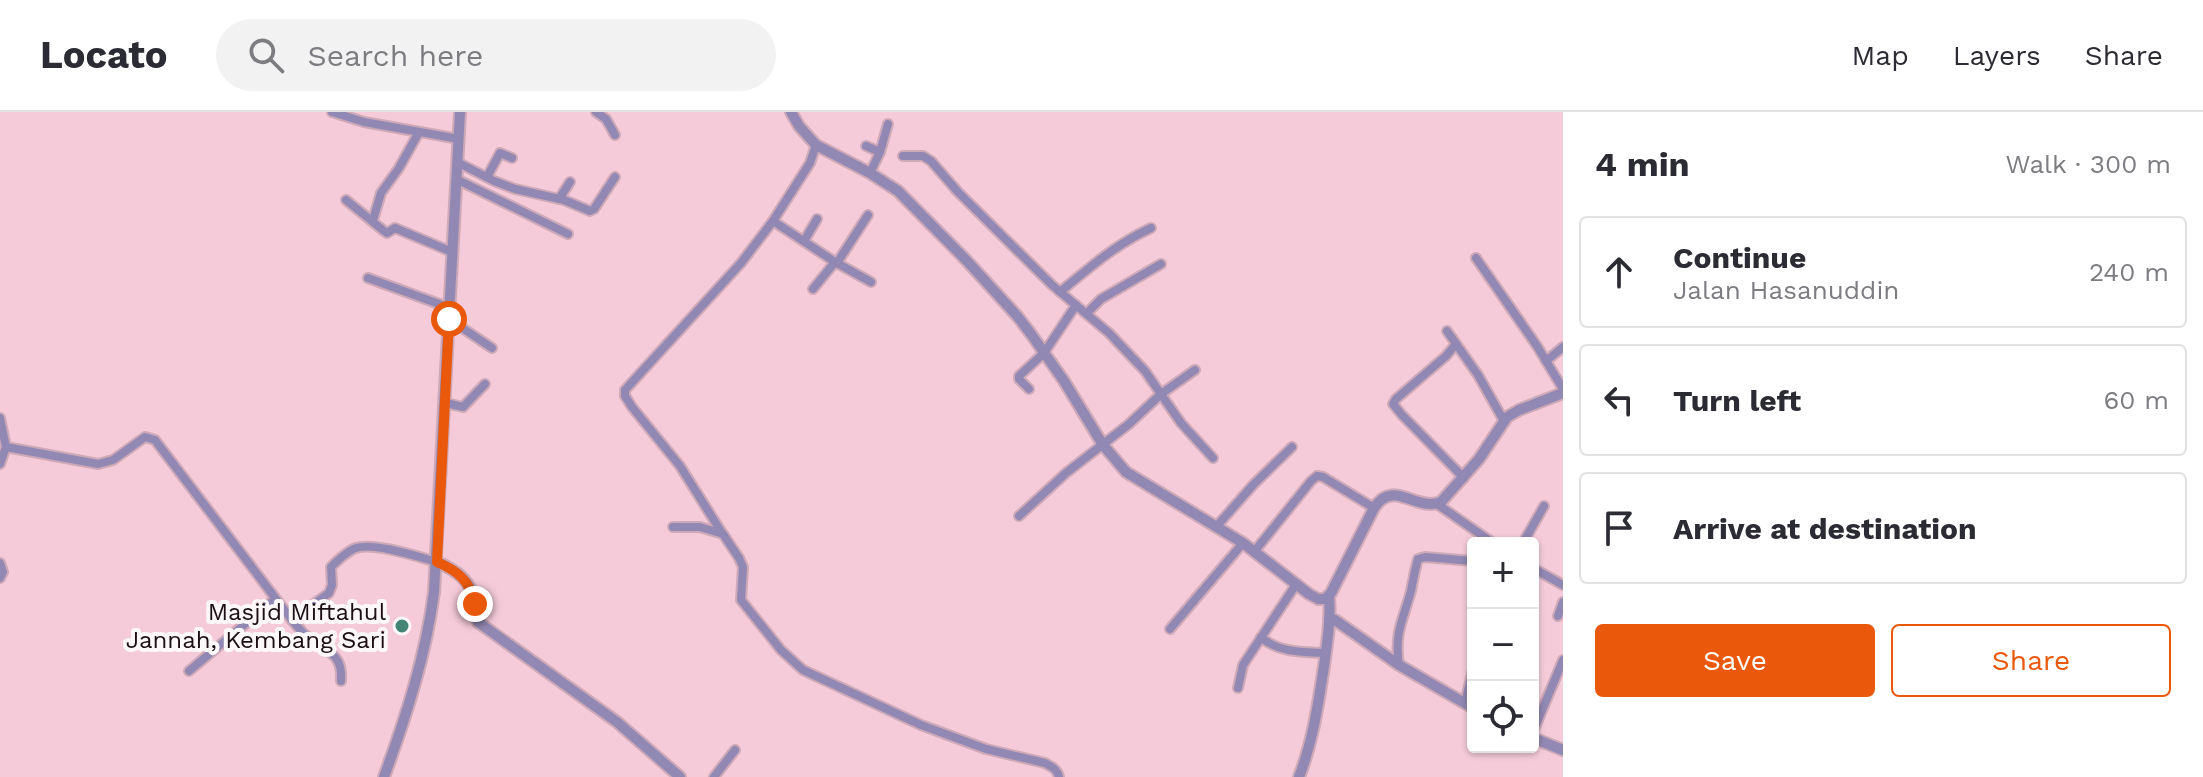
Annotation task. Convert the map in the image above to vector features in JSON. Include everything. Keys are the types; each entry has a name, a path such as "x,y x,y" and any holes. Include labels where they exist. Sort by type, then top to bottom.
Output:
{"street":[{"path":"332,112 364,122 459,139"},
{"path":"384,777 409,704 432,609 446,406 460,112"},
{"path":"596,112 606,119 615,135"},
{"path":"791,112 816,145 870,173 904,196 1018,317 1064,381 1102,444 1126,472 1243,543 1295,586 1318,599 1329,597"},
{"path":"870,173 888,124"},
{"path":"373,220 381,193 419,132"},
{"path":"816,145 810,163 773,221 741,263 625,390 627,400 689,478 739,558 743,567 741,600 781,650 803,670 921,725 986,749 1045,763 1053,767 1059,777"},
{"path":"866,146 880,152"},
{"path":"487,177 500,153 512,158"},
{"path":"903,156 923,156 931,161 958,192 1145,371 1181,423 1213,458"},
{"path":"457,162 522,192 559,199 590,211 615,177"},
{"path":"456,179 568,234"},
{"path":"559,199 570,182"},
{"path":"346,200 387,233 395,228 452,252"},
{"path":"813,289 868,215"},
{"path":"804,241 817,219"},
{"path":"773,221 871,282"},
{"path":"1060,292 1109,251 1151,228"},
{"path":"1299,777 1315,724 1329,619 1329,597 1374,508 1381,498 1390,495 1427,504 1444,500 1479,459 1504,421 1519,410 1563,391 1476,258"},
{"path":"1087,313 1112,292 1161,264"},
{"path":"368,278 450,314 492,348"},
{"path":"1029,389 1019,376 1044,353 1076,305"},
{"path":"1447,331 1478,375 1504,421"},
{"path":"1456,344 1393,404 1464,478"},
{"path":"1546,361 1563,347"},
{"path":"1019,516 1161,394 1195,370"},
{"path":"446,406 463,407 485,384"},
{"path":"0,418 6,447 0,464"},
{"path":"6,447 98,464 113,460 145,437 152,438 292,620 308,638 335,654 341,665 341,681"},
{"path":"1216,527 1292,447"},
{"path":"1254,552 1317,476 1374,508"},
{"path":"1437,504 1484,537"},
{"path":"1526,537 1544,506"},
{"path":"673,527 700,527 723,534"},
{"path":"1170,629 1243,543"},
{"path":"292,620 329,593 331,567 356,548 400,552 437,562 456,571 466,582 473,594 478,622 617,722 680,777"},
{"path":"1399,665 1396,649 1398,631 1418,559 1467,560"},
{"path":"0,563 3,572 0,578"},
{"path":"1539,571 1563,585"},
{"path":"1238,688 1243,665 1295,586"},
{"path":"189,671 275,599"},
{"path":"1558,616 1563,602"},
{"path":"1329,619 1467,705"},
{"path":"1261,637 1269,644 1286,649 1325,653"},
{"path":"1539,720 1563,660"},
{"path":"1539,738 1563,750"},
{"path":"714,777 735,750"}],"place":[{"name":"Masjid Miftahul Jannah, Kembang Sari","path":"402,626"}],"route":[{"path":"449,319 437,562 461,575 473,594 475,604"}]}
